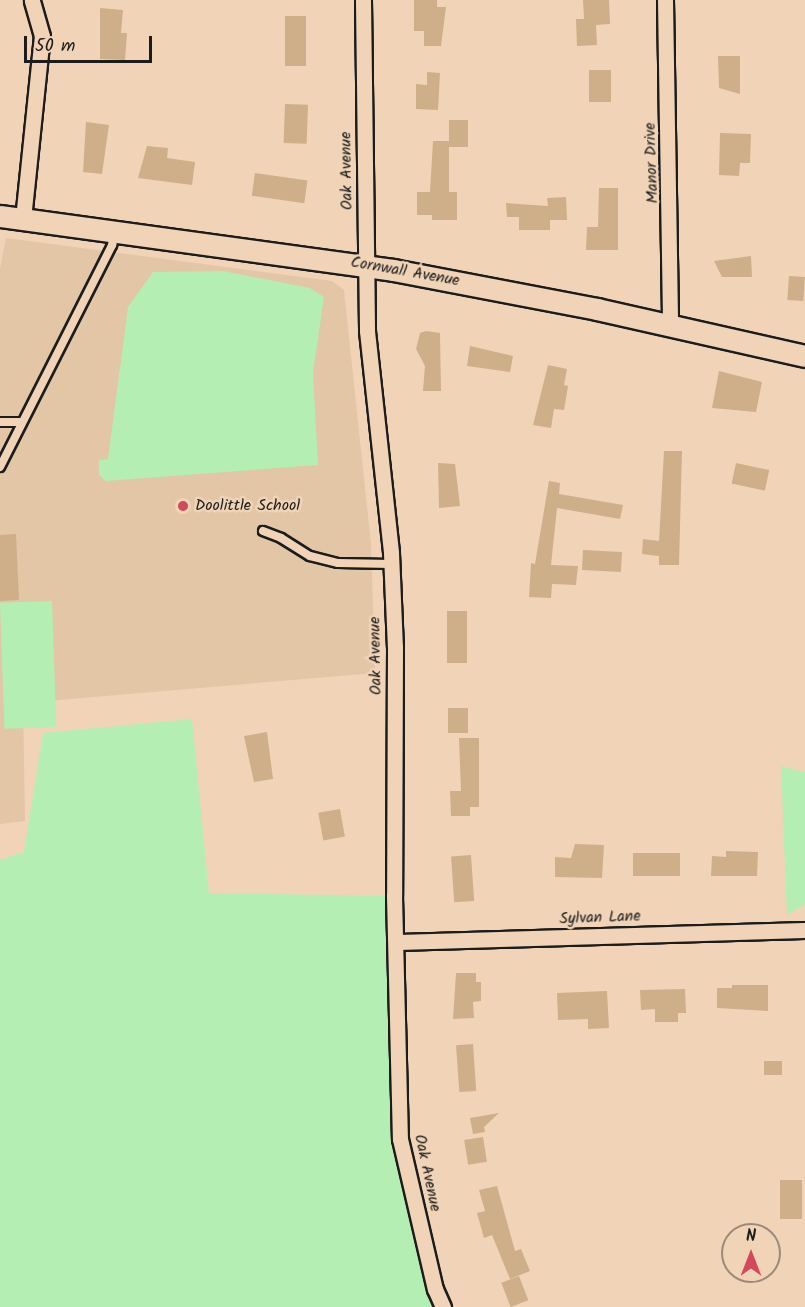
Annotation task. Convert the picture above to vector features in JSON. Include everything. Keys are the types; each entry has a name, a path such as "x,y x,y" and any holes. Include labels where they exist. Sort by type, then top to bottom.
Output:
{"street":[{"path":"23,219 42,36 32,0"},
{"name":"Oak Avenue","path":"363,0 366,265 371,381 392,564 400,1139 435,1289 443,1307"},
{"name":"Manor Drive","path":"665,0 670,324"},
{"name":"Cornwall Avenue","path":"0,216 366,265 670,324 805,356"},
{"name":"Sylvan Lane","path":"397,942 805,930"}],"lane":[{"path":"0,467 20,422 112,246 116,231"},
{"path":"0,422 20,422"},
{"path":"263,531 281,538 310,556 338,562 392,564"}],"shaded area":[{"name":"Doolittle School","path":"6,238 332,281 344,290 371,544 375,673 23,703 25,821 0,824 0,269"}],"green space":[{"path":"223,271 310,288 324,297 313,372 318,465 106,481 99,475 99,460 108,459 128,307 153,272"},
{"path":"52,601 56,727 4,729 0,603"},
{"path":"192,719 209,893 394,896 400,1139 443,1307 0,1307 0,860 24,852 43,733"},
{"path":"781,766 805,772 805,904 787,915"}],"building":[{"path":"414,0 437,0 437,7 446,7 441,46 424,46 424,31 414,31"},
{"path":"583,0 609,0 610,24 596,25 597,45 577,46 576,19 584,19"},
{"path":"100,8 123,10 121,33 127,33 125,60 100,59"},
{"path":"285,16 306,16 306,66 285,66"},
{"path":"718,56 740,56 740,94 719,88"},
{"path":"589,70 611,70 611,102 589,102"},
{"path":"427,72 440,73 438,110 416,109 416,84 427,85"},
{"path":"285,104 308,105 307,144 284,143"},
{"path":"449,120 468,120 468,147 449,147 449,192 457,192 457,220 432,220 432,215 417,215 417,192 430,192 433,141 449,141"},
{"path":"86,122 109,125 102,174 83,172"},
{"path":"720,133 751,134 750,163 740,163 739,176 719,175"},
{"path":"147,146 168,148 167,158 195,162 192,185 138,178"},
{"path":"255,173 307,180 304,203 252,196"},
{"path":"599,188 618,188 618,250 586,250 587,227 598,227"},
{"path":"566,197 567,220 550,220 550,230 519,230 519,217 507,217 506,203 548,206 547,198"},
{"path":"751,256 752,277 722,277 714,261"},
{"path":"789,276 805,277 803,301 787,300"},
{"path":"426,331 440,333 441,391 423,391 425,366 416,349 420,333"},
{"path":"470,346 513,356 510,372 467,366"},
{"path":"548,365 567,369 564,385 568,386 564,410 554,409 551,428 533,425"},
{"path":"719,371 762,382 756,412 712,408"},
{"path":"664,451 682,451 679,565 659,565 659,556 642,554 643,539 659,541"},
{"path":"438,463 455,464 460,506 439,508"},
{"path":"736,463 769,470 765,491 732,484"},
{"path":"549,481 560,483 559,494 623,505 620,519 557,508 551,565 578,566 576,585 552,584 551,598 529,597 531,563 535,564"},
{"path":"16,534 19,600 0,601 0,535"},
{"path":"583,550 622,552 621,572 582,570"},
{"path":"447,611 467,611 467,663 447,663"},
{"path":"448,708 468,708 468,733 448,733"},
{"path":"267,732 273,779 254,782 244,736"},
{"path":"459,738 479,738 479,807 470,807 470,816 451,816 450,791 461,791"},
{"path":"340,809 345,837 323,840 318,813"},
{"path":"575,844 604,845 602,878 555,877 555,857 571,858"},
{"path":"726,851 758,852 757,876 711,876 712,856 726,857"},
{"path":"633,853 680,853 680,876 633,876"},
{"path":"471,855 474,901 454,902 451,856"},
{"path":"456,973 476,973 476,982 481,982 481,1001 473,1002 474,1018 453,1019"},
{"path":"732,985 768,985 768,1011 717,1008 717,988 732,988"},
{"path":"685,989 686,1013 678,1013 678,1022 655,1022 655,1009 641,1010 640,990"},
{"path":"607,991 609,1028 588,1029 588,1019 558,1020 557,993"},
{"path":"473,1044 476,1091 459,1092 456,1045"},
{"path":"764,1061 782,1061 782,1075 764,1075"},
{"path":"499,1113 484,1127 485,1132 473,1134 470,1118"},
{"path":"483,1137 487,1162 468,1165 464,1140"},
{"path":"780,1180 802,1180 802,1219 780,1219"},
{"path":"497,1186 515,1251 521,1249 530,1271 510,1279 492,1235 484,1238 477,1213 485,1211 479,1190"},
{"path":"519,1276 528,1300 511,1307 501,1283"}],"place":[{"name":"Doolittle School","path":"183,506"}]}
